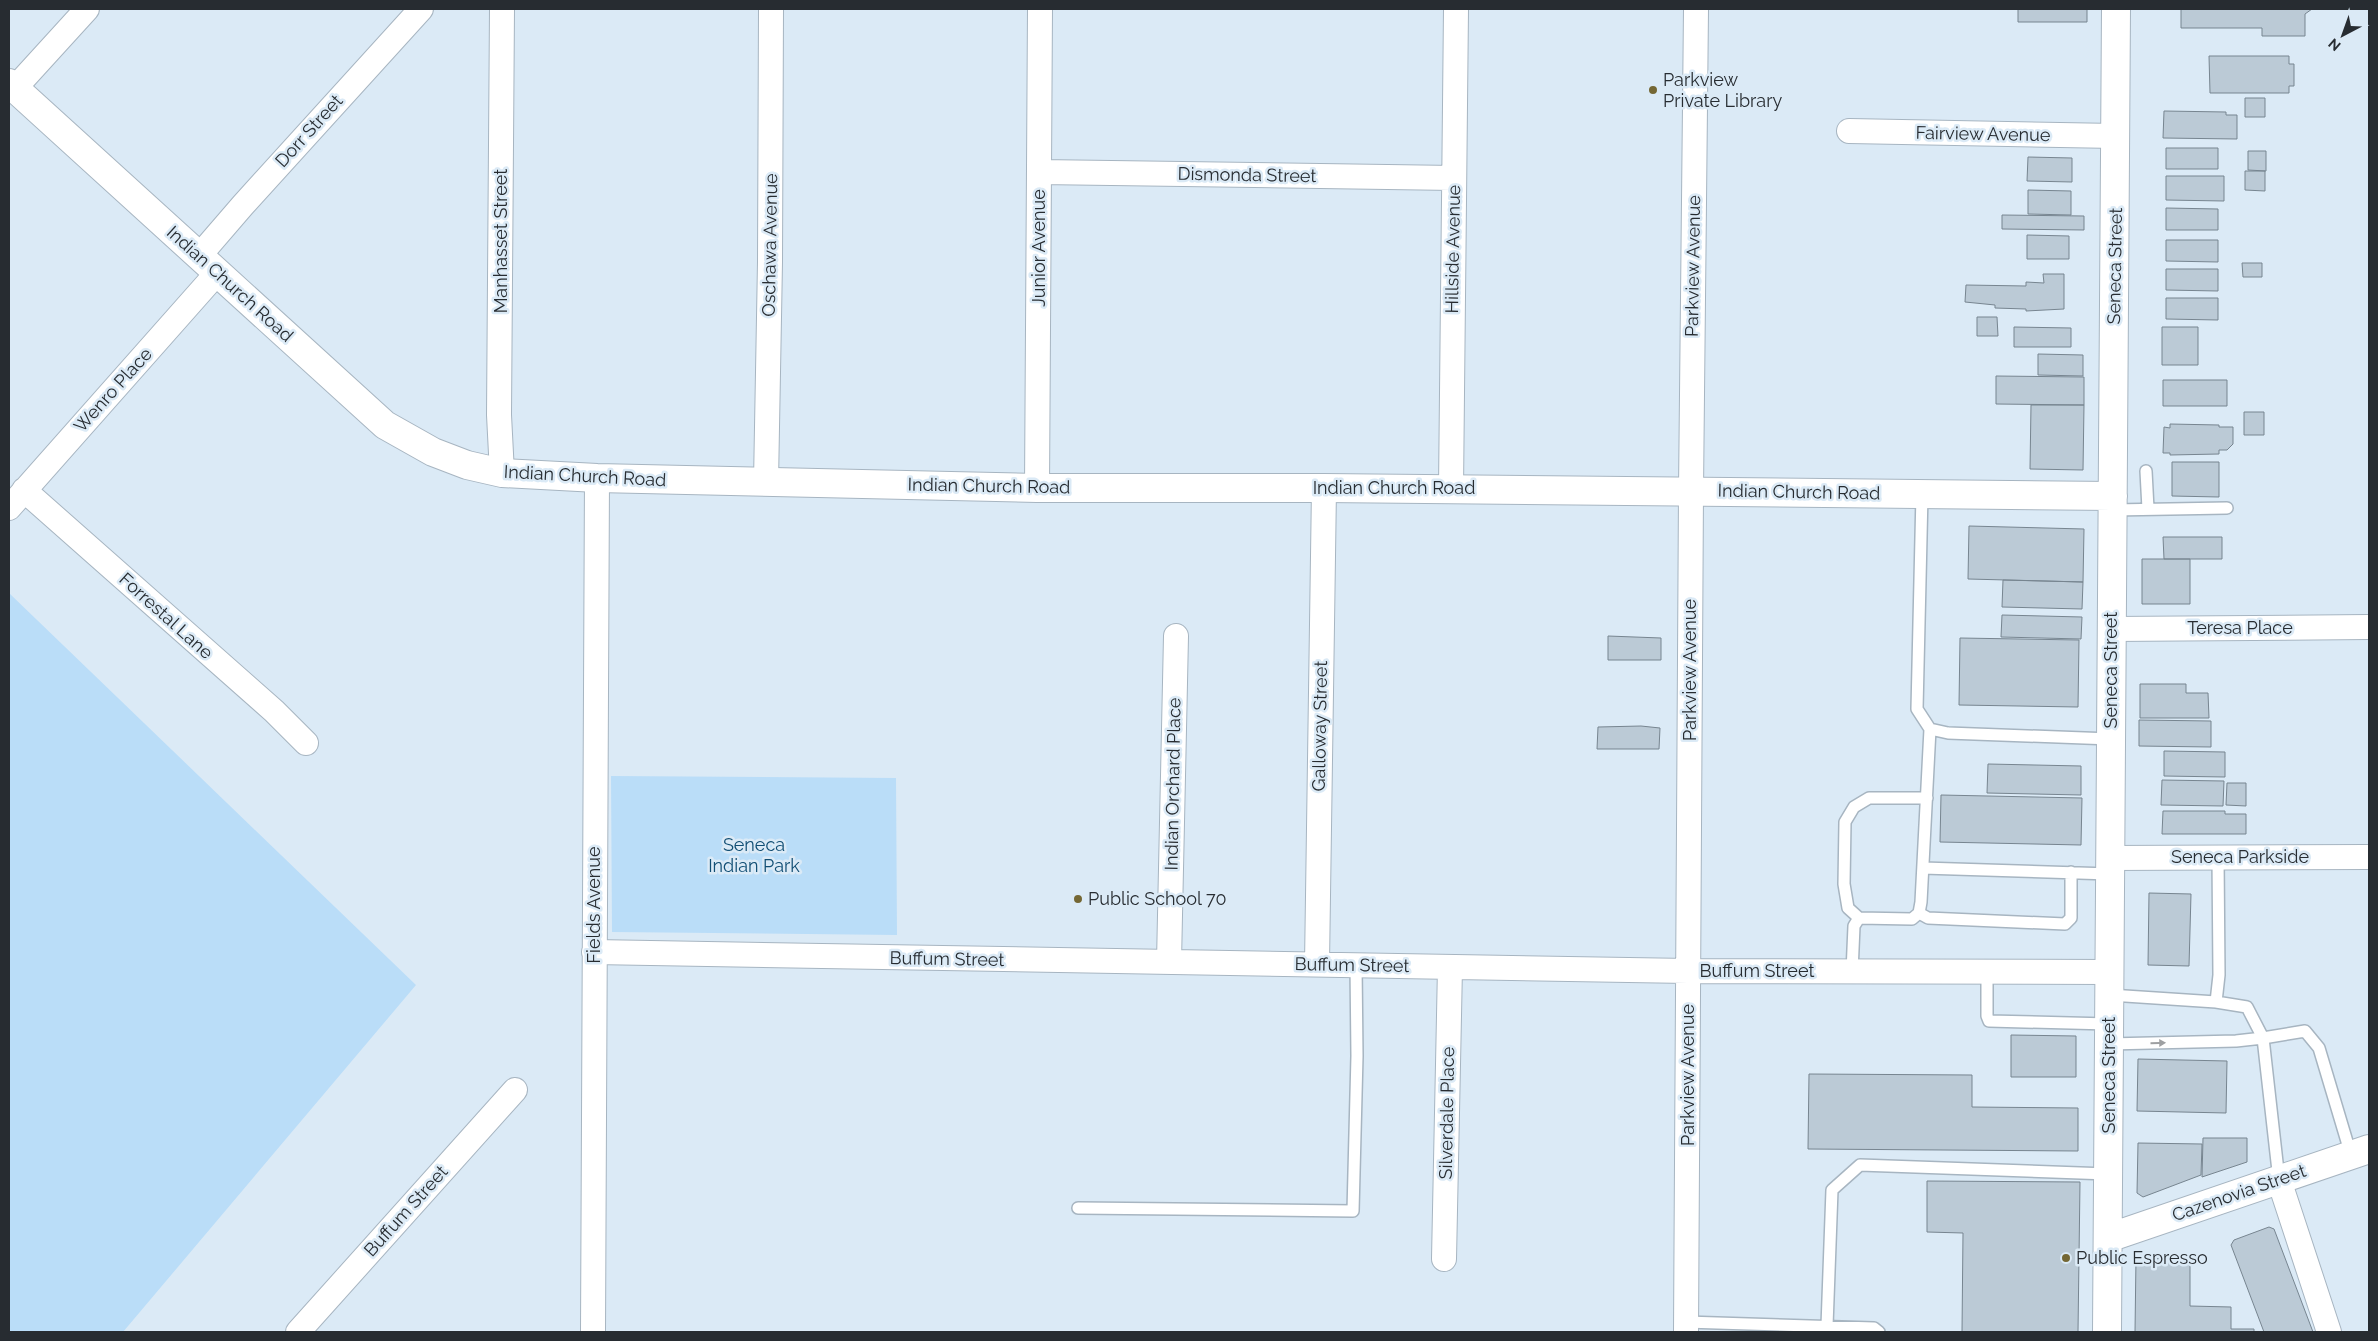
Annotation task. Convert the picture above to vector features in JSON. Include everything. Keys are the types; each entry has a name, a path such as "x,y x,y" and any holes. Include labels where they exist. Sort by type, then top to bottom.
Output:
{"street":[{"path":"12,86 87,9"},
{"name":"Dorr Street","path":"208,264 243,205 421,9"},
{"name":"Manhasset Street","path":"502,9 498,416 502,473"},
{"name":"Oschawa Avenue","path":"766,482 770,262 771,9"},
{"name":"Junior Avenue","path":"1037,488 1040,9"},
{"name":"Hillside Avenue","path":"1450,489 1456,9"},
{"name":"Parkview Avenue","path":"1686,1327 1696,9"},
{"name":"Seneca Street","path":"2107,1332 2116,9"},
{"name":"Indian Church Road","path":"12,86 385,425 432,452 467,465 502,473 597,478 1037,488 1324,488 1922,494 2113,503"},
{"name":"Fairview Avenue","path":"1850,131 2116,136"},
{"name":"Dismonda Street","path":"1040,172 1454,178"},
{"name":"Wenro Place","path":"9,508 208,264"},
{"name":"Fields Avenue","path":"593,1332 597,478"},
{"name":"Galloway Street","path":"1317,964 1324,488"},
{"name":"Forrestal Lane","path":"24,490 274,711 306,743"},
{"name":"Teresa Place","path":"2112,628 2369,627"},
{"name":"Indian Orchard Place","path":"1169,962 1176,636"},
{"name":"Seneca Parkside","path":"2110,866 2218,857 2369,857"},
{"name":"Buffum Street","path":"594,952 1688,971 1987,972 2110,983"},
{"name":"Silverdale Place","path":"1444,1259 1450,967"},
{"name":"Buffum Street","path":"298,1332 515,1090"},
{"name":"Cazenovia Street","path":"2108,1238 2360,1152"},
{"path":"2279,1180 2329,1332"}],"lane":[{"path":"2146,472 2148,509"},
{"path":"1922,494 1917,709 1930,729 1927,798 1923,868 1919,913 1912,919 1859,918 1848,908 1844,884 1845,822 1854,807 1870,798 1927,798"},
{"path":"2113,503 2148,509 2226,508"},
{"path":"1930,729 1948,733 2111,739"},
{"path":"2216,1002 2219,975 2218,857"},
{"path":"1923,868 2071,872 2110,866"},
{"path":"1919,913 1928,918 2065,924 2070,918 2071,872"},
{"path":"1852,972 1854,926 1859,918"},
{"path":"1078,1208 1353,1211 1357,1056 1356,965"},
{"path":"1987,972 1986,1016 1989,1021 2109,1034 2236,1041 2305,1031 2319,1048 2360,1152"},
{"path":"2110,983 2247,1008 2263,1038 2279,1180"},
{"path":"1827,1326 1832,1190 1860,1165 2108,1174"},
{"path":"1686,1327 1827,1326 1874,1328 1879,1332"}],"green space":[{"path":"9,593 416,985 123,1332 9,1332"},
{"name":"Seneca Indian Park","path":"611,776 896,778 897,935 612,932"}],"building":[{"path":"2018,9 2087,9 2087,22 2018,22"},
{"path":"2181,9 2312,9 2305,14 2305,36 2262,36 2262,28 2181,28"},
{"path":"2209,56 2289,56 2289,64 2294,64 2294,86 2289,86 2289,93 2210,93"},
{"path":"2245,98 2265,98 2265,117 2245,117"},
{"path":"2164,111 2226,112 2226,115 2237,115 2237,139 2163,138"},
{"path":"2166,148 2218,148 2218,169 2166,169"},
{"path":"2248,151 2266,151 2266,171 2248,170"},
{"path":"2028,157 2072,158 2072,182 2027,181"},
{"path":"2245,171 2265,171 2265,191 2245,190"},
{"path":"2166,176 2224,176 2224,201 2166,200"},
{"path":"2028,190 2071,191 2071,215 2028,214"},
{"path":"2166,208 2218,209 2218,230 2166,230"},
{"path":"2002,215 2084,216 2084,230 2002,229"},
{"path":"2027,235 2069,236 2069,259 2027,259"},
{"path":"2166,240 2218,240 2218,262 2166,261"},
{"path":"2242,263 2262,263 2262,277 2243,277"},
{"path":"2166,269 2218,269 2218,291 2166,290"},
{"path":"2043,274 2064,274 2064,309 2026,311 2026,309 1995,308 1995,305 1965,302 1966,285 2026,286 2026,282 2044,283"},
{"path":"2166,298 2218,298 2218,320 2166,319"},
{"path":"1977,317 1997,317 1998,336 1977,336"},
{"path":"2014,327 2071,328 2071,347 2014,347"},
{"path":"2162,327 2198,327 2198,365 2162,365"},
{"path":"2038,354 2083,355 2083,376 2038,375"},
{"path":"1996,376 2084,377 2084,405 1996,404"},
{"path":"2163,380 2227,380 2227,406 2163,406"},
{"path":"2031,405 2084,405 2083,470 2030,469"},
{"path":"2244,412 2264,412 2264,435 2244,435"},
{"path":"2170,424 2233,427 2233,444 2227,450 2219,450 2219,454 2170,455 2170,453 2163,453 2164,427 2170,428"},
{"path":"2172,462 2219,462 2219,497 2172,496"},
{"path":"1969,526 2084,529 2083,582 1968,579"},
{"path":"2163,537 2222,537 2222,559 2164,559"},
{"path":"2142,559 2190,559 2190,604 2142,604"},
{"path":"2003,580 2083,582 2082,609 2002,607"},
{"path":"2002,615 2082,617 2081,639 2001,637"},
{"path":"1608,636 1661,638 1661,660 1608,660"},
{"path":"1960,638 2079,640 2078,707 1959,705"},
{"path":"2140,684 2186,684 2186,693 2208,693 2209,718 2140,718"},
{"path":"2139,720 2211,721 2211,747 2139,746"},
{"path":"1641,726 1660,728 1659,749 1597,749 1598,727"},
{"path":"2164,751 2225,752 2225,777 2164,776"},
{"path":"1988,764 2081,766 2081,795 1987,793"},
{"path":"2162,780 2224,781 2223,806 2161,805"},
{"path":"2227,783 2246,783 2246,806 2226,805"},
{"path":"1941,795 2082,798 2081,845 1940,842"},
{"path":"2163,811 2225,811 2225,814 2246,814 2246,834 2162,834"},
{"path":"2149,893 2191,894 2189,966 2148,965"},
{"path":"2011,1035 2076,1036 2076,1077 2011,1077"},
{"path":"2138,1059 2227,1061 2226,1113 2137,1111"},
{"path":"1809,1074 1972,1075 1972,1107 2078,1108 2078,1151 1808,1149"},
{"path":"2203,1138 2247,1138 2247,1162 2202,1177"},
{"path":"2138,1143 2202,1144 2201,1175 2143,1197 2137,1193"},
{"path":"1927,1181 2080,1182 2078,1332 1962,1332 1963,1233 1927,1232"},
{"path":"2269,1227 2274,1229 2313,1332 2264,1332 2231,1245 2234,1240"},
{"path":"2136,1258 2190,1259 2190,1306 2231,1307 2231,1329 2254,1329 2254,1332 2135,1332"}],"place":[{"name":"Parkview Private Library","path":"1653,90"},
{"name":"Public School 70","path":"1078,899"},
{"name":"Public Espresso","path":"2066,1258"}]}
